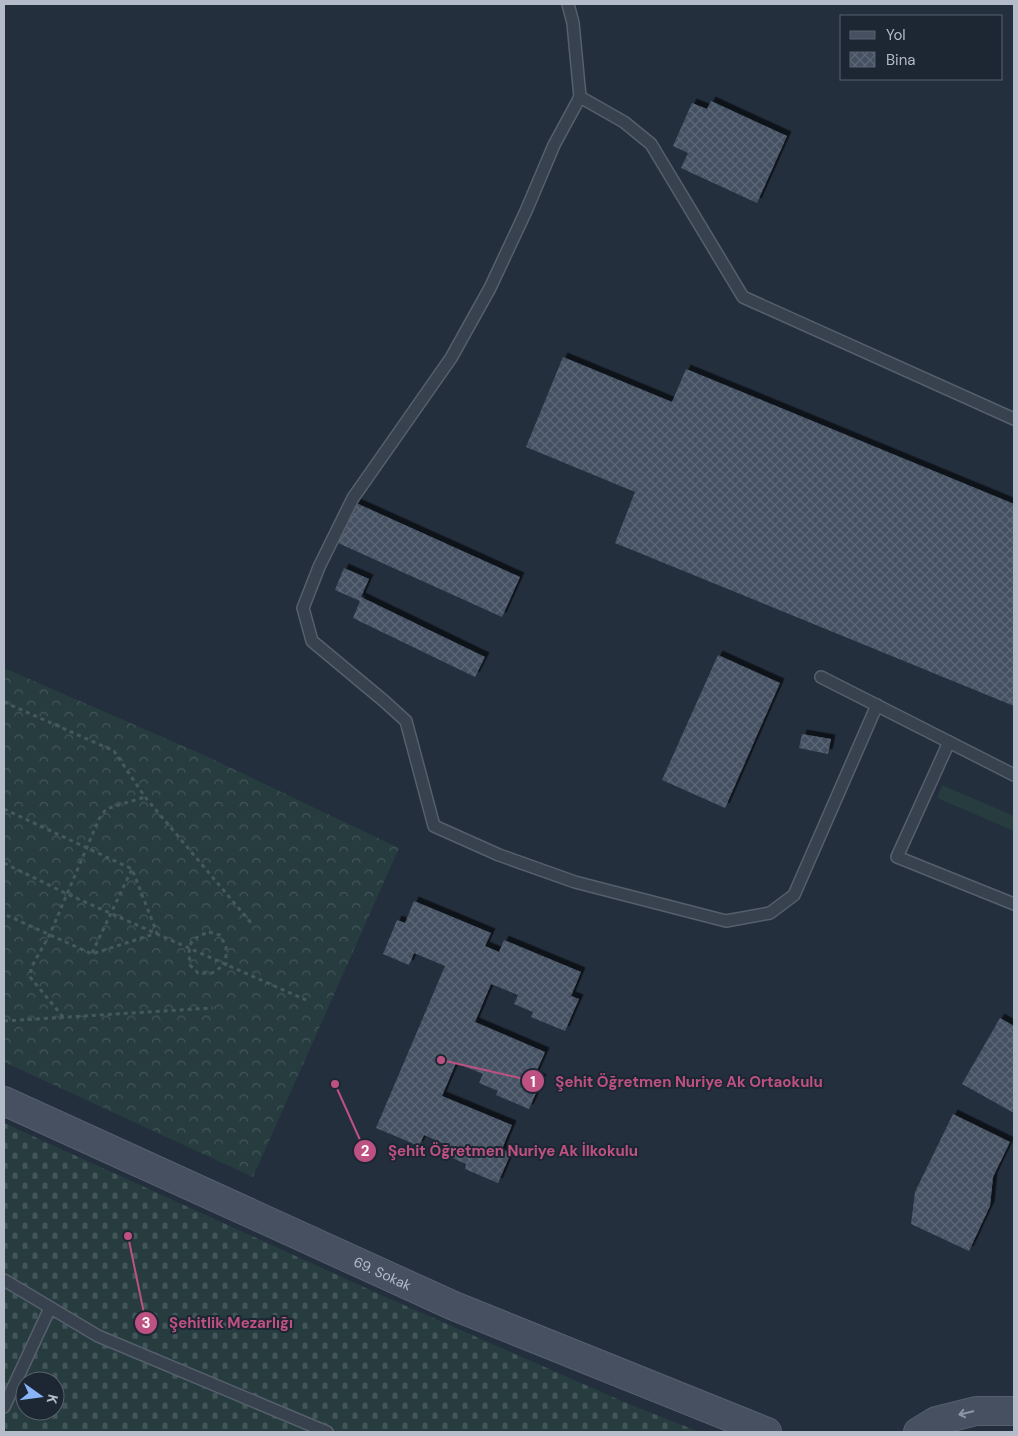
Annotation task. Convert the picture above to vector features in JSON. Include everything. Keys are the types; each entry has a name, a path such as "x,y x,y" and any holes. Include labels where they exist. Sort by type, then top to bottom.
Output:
{"street":[{"name":"69. Sokak","path":"4,1102 454,1306 767,1432"},
{"path":"918,1432 936,1421 976,1411 1014,1411"}],"lane":[{"path":"568,4 573,23 580,97 554,145 490,288 452,358 353,498 324,558 303,608 312,641 406,721 434,826 498,855 575,882 726,921 770,913 794,895 877,705"},
{"path":"580,97 624,122 651,144 743,297 1014,418"},
{"path":"821,677 1014,775"},
{"path":"949,742 897,858 1014,904"},
{"path":"4,1280 98,1336 326,1432"},
{"path":"4,1407 50,1308"}],"path":[{"path":"4,704 114,751 145,797 252,924"},
{"path":"63,1018 30,977 31,968 50,934 88,849 99,819 106,809 145,797"},
{"path":"4,809 132,868 157,933"},
{"path":"4,863 68,894 306,1000"},
{"path":"92,954 132,868"},
{"path":"4,914 92,954 157,933"},
{"path":"209,932 220,935 226,947 226,964 212,974 198,974 190,965 188,947 195,937 209,932"},
{"path":"4,1021 213,1008"}],"green space":[{"path":"4,668 206,756 399,848 253,1177 4,1062"},
{"path":"942,785 1014,816 1014,831 937,798"},
{"path":"4,1123 381,1295 631,1405 700,1432 4,1432"}],"building":[{"path":"711,101 787,136 757,203 681,168 688,153 673,146 692,103 707,109"},
{"path":"563,357 672,402 686,369 1014,504 1014,706 615,543 635,492 526,447"},
{"path":"356,503 520,577 502,617 338,543"},
{"path":"344,568 369,579 361,597 485,657 475,677 353,618 360,601 335,590"},
{"path":"718,655 780,683 725,808 662,780"},
{"path":"802,734 831,739 828,754 799,748"},
{"path":"414,901 491,933 485,946 499,952 504,940 581,972 571,996 579,999 565,1031 531,1017 533,1012 514,1004 518,995 491,984 475,1022 545,1052 535,1075 542,1079 529,1109 496,1095 498,1091 479,1083 483,1074 456,1063 442,1096 512,1125 502,1149 511,1153 498,1183 465,1169 466,1164 448,1156 451,1147 424,1135 419,1146 376,1128 445,966 414,953 409,965 383,954 397,920 405,923"},
{"path":"1000,1018 1014,1026 1014,1113 962,1084"},
{"path":"953,1114 1010,1142 993,1177 990,1206 969,1251 911,1224 915,1192"}],"place":[{"name":"Şehit Öğretmen Nuriye Ak Ortaokulu","path":"441,1060"},
{"name":"Şehit Öğretmen Nuriye Ak İlkokulu","path":"335,1084"},
{"name":"Şehitlik Mezarlığı","path":"128,1236"}]}
